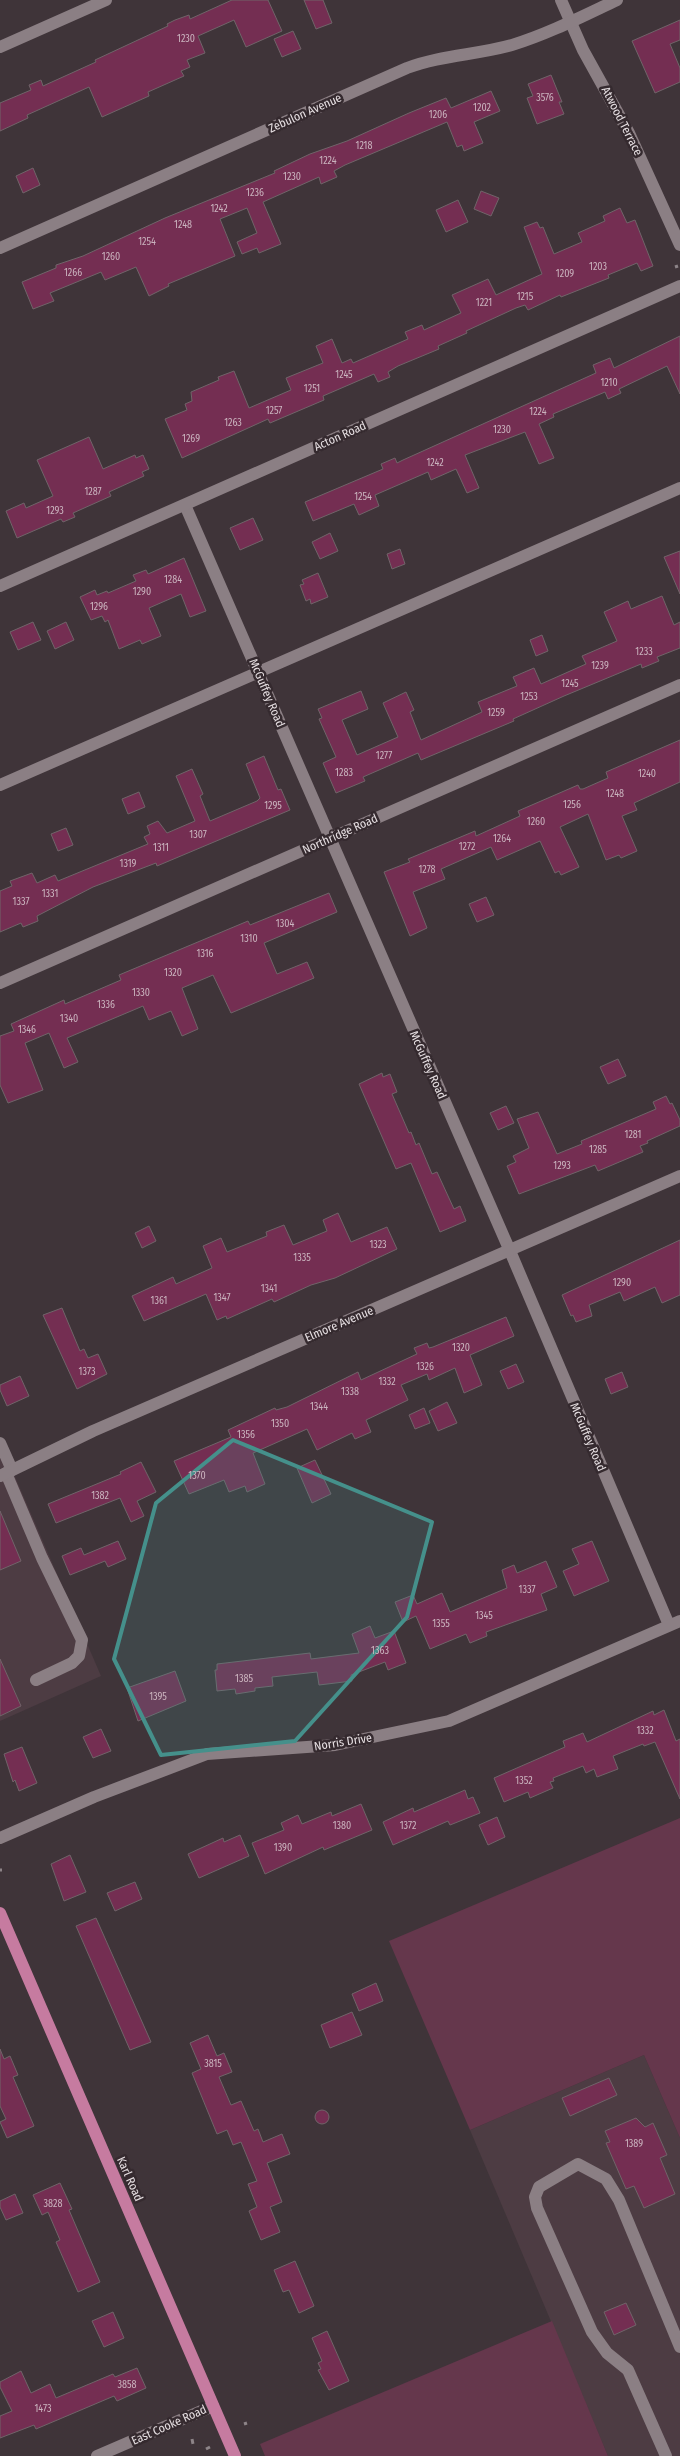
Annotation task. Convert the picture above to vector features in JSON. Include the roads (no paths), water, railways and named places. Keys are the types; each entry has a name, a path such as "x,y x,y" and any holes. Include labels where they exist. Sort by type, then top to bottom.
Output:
{"main road":[{"name":"Karl Road","path":"0,1913 235,2456"}],"street":[{"path":"0,46 106,0"},
{"name":"Atwood Terrace","path":"561,0 570,22 629,133 680,245"},
{"name":"Zebulon Avenue","path":"0,248 407,68 430,59 510,46 570,22 617,0"},
{"name":"Acton Road","path":"0,586 680,286"},
{"path":"0,785 680,488"},
{"name":"McGuffey Road","path":"185,505 329,838 674,1623"},
{"name":"Northridge Road","path":"0,983 680,685"},
{"name":"Elmore Avenue","path":"6,1473 93,1431 680,1176"},
{"path":"0,1443 6,1473 42,1558 82,1640 79,1656 72,1663 36,1680"},
{"name":"Norris Drive","path":"0,1838 94,1796 207,1754 336,1745 449,1721 674,1623"},
{"path":"666,2456 628,2370 607,2353 592,2332 537,2208 535,2197 539,2186 578,2164 606,2179 619,2200 680,2347"},
{"name":"East Cooke Road","path":"97,2456 213,2406"}]}
